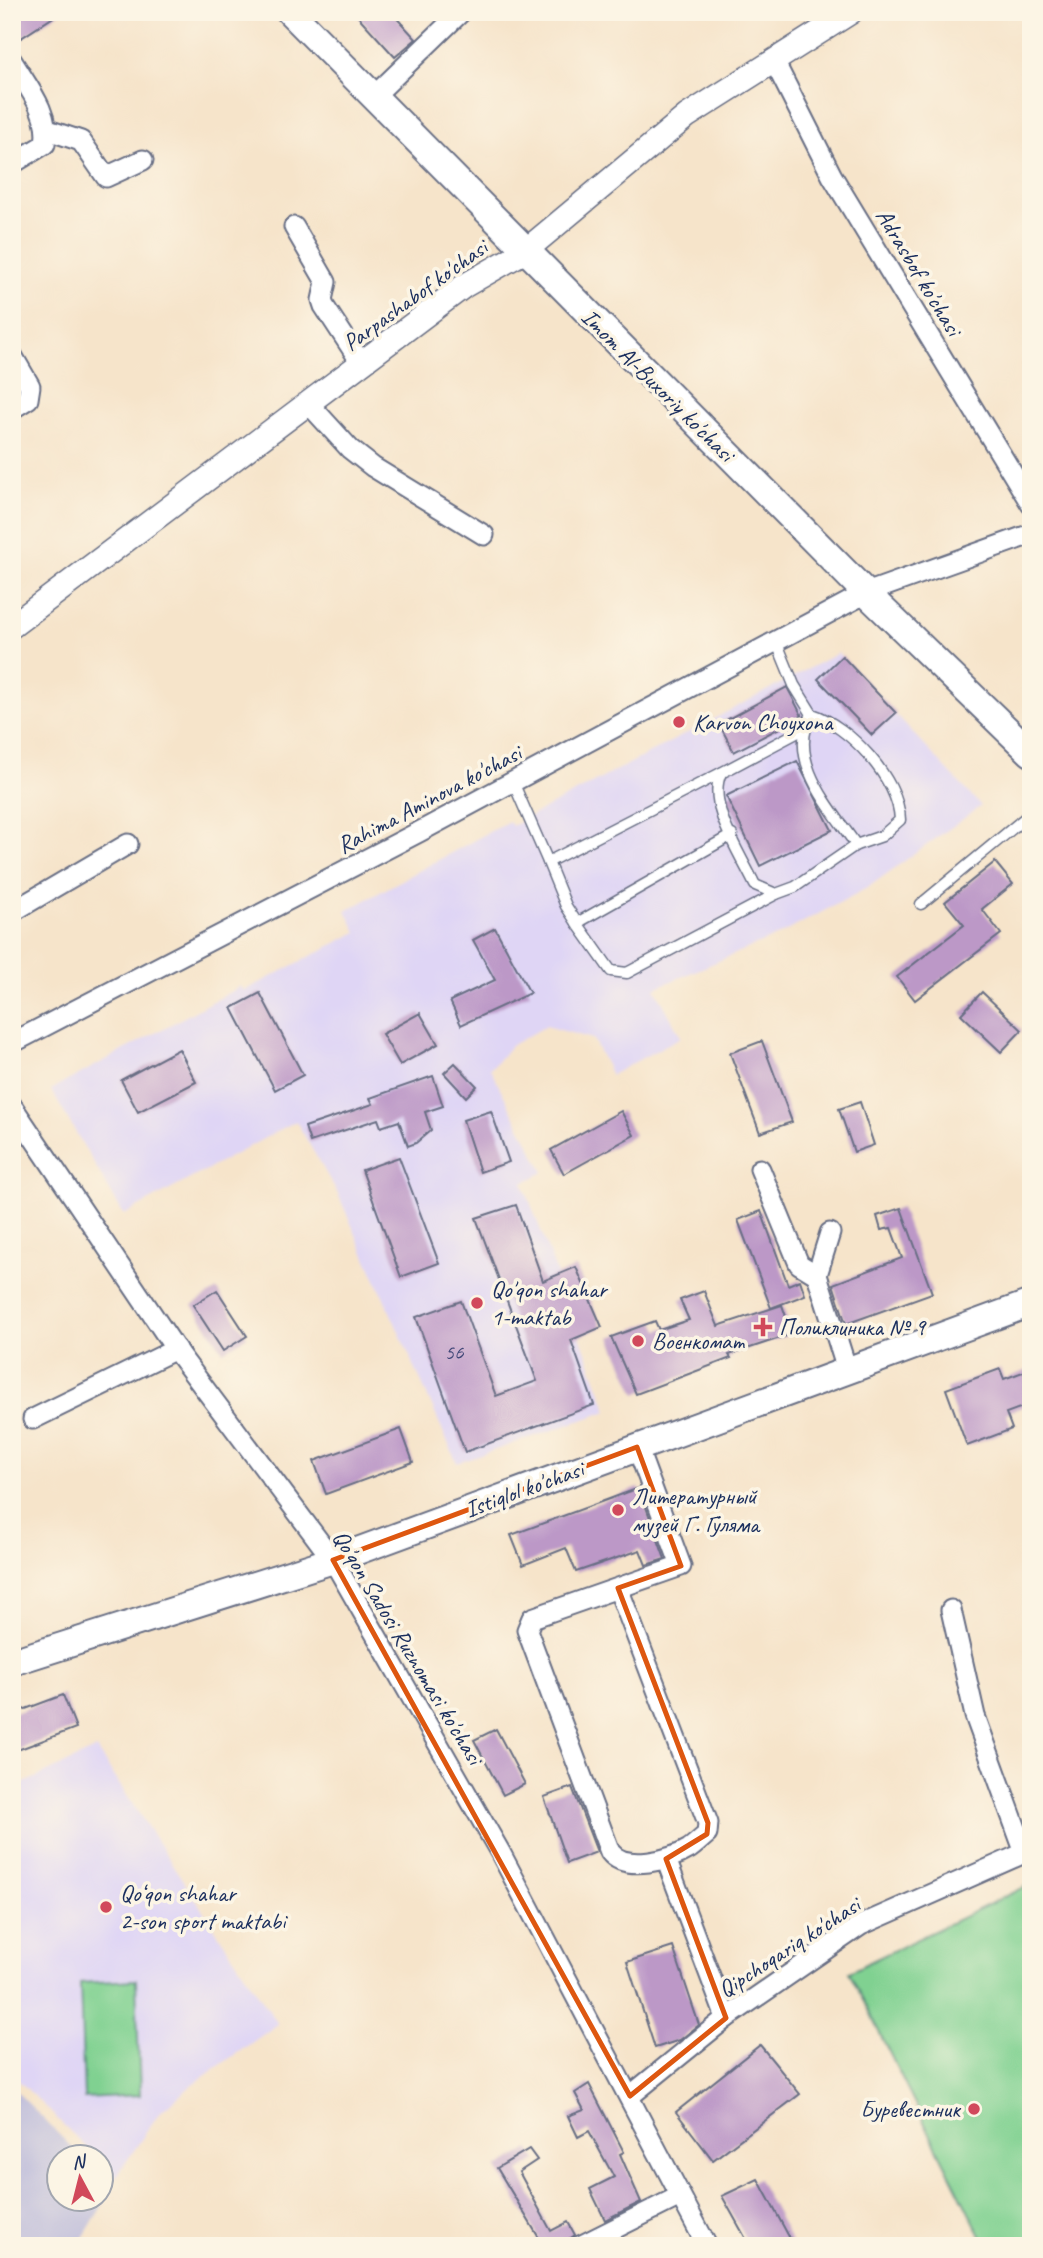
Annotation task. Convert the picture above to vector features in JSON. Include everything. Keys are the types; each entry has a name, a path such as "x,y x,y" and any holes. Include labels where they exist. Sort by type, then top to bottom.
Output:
{"main road":[{"name":"Imom Al-Buxoriy ko'chasi","path":"290,12 866,593 1031,753"},
{"name":"Istiqlol ko'chasi","path":"12,1662 333,1560 1031,1303"}],"street":[{"path":"373,97 461,12"},
{"name":"Parpashabof ko'chasi","path":"12,625 464,286 525,251 687,116 850,12"},
{"path":"12,61 44,116 48,130 45,144 12,164"},
{"name":"Adrasbof ko'chasi","path":"774,61 832,176 1031,504"},
{"path":"48,130 81,141 106,177 143,160"},
{"path":"294,227 326,282 322,300 324,306 362,364"},
{"path":"12,355 30,386 28,399 12,408"},
{"path":"309,404 350,449 373,467 484,535"},
{"name":"Rahima Aminova ko'chasi","path":"12,1044 513,782 866,593 1031,534"},
{"path":"12,912 128,844"},
{"name":"Qo'qon Sadosi Ruznomasi ko'chasi","path":"12,1107 176,1349 333,1560 500,1852 707,2246"},
{"path":"760,1169 799,1264 817,1275"},
{"path":"830,1233 817,1275 847,1370"},
{"path":"33,1419 176,1349"},
{"path":"618,1588 708,1822 706,1834 690,1849 666,1859 625,1862 615,1859 610,1852 527,1630 532,1618 681,1566 637,1447"},
{"path":"951,1610 975,1716 1028,1851"},
{"name":"Qipchoqariq ko'chasi","path":"630,2096 726,2018 861,1925 1028,1851"},
{"path":"666,1859 726,2018"},
{"path":"580,2246 680,2196"}],"lane":[{"path":"513,782 566,906 611,971 626,973 794,887 856,845 882,836 900,820 900,803 875,763 829,720 812,714 794,685 776,641"},
{"path":"548,862 802,730 812,714"},
{"path":"802,730 802,754 826,801 856,845"},
{"path":"721,773 716,784 716,802 755,885 776,894"},
{"path":"921,904 1031,813"},
{"path":"577,923 732,835"}],"highlighted area":[{"path":"637,1447 681,1566 618,1588 708,1823 707,1834 666,1859 726,2018 630,2096 333,1560"}],"shaded area":[{"path":"838,653 981,806 867,888 777,936 655,988 681,1037 611,1075 593,1039 546,1026 512,1045 490,1069 544,1172 523,1183 608,1411 457,1463 338,1194 296,1121 124,1215 51,1090 241,986 244,991 357,932 346,911 509,821 512,826"},
{"name":"Qo‘qon shahar 2-son sport maktabi","path":"96,1749 278,2024 192,2085 159,2113 116,2177 116,2142 81,2142 12,2074 12,1789"},
{"path":"12,2087 66,2142 46,2142 46,2212 99,2212 78,2246 12,2246"}],"green space":[{"name":"Буревестник","path":"1031,1884 1031,2246 986,2246 849,1972"},
{"path":"136,1980 140,2095 84,2098 80,1983"}],"building":[{"path":"12,12 61,12 21,38 12,24"},
{"path":"354,12 391,12 416,39 395,57"},
{"path":"842,656 896,713 872,735 818,679"},
{"path":"787,687 802,716 734,752 719,724"},
{"path":"797,761 832,830 760,866 726,796"},
{"path":"995,862 1013,884 982,909 1001,934 915,1000 897,977 964,925 945,902"},
{"path":"495,928 530,993 461,1025 450,1001 495,980 473,940"},
{"path":"982,992 1022,1030 1001,1052 961,1014"},
{"path":"260,993 303,1075 275,1090 232,1008"},
{"path":"420,1013 438,1044 400,1065 382,1034"},
{"path":"762,1041 792,1122 760,1133 730,1053"},
{"path":"179,1049 196,1082 138,1112 121,1080"},
{"path":"455,1063 477,1086 466,1097 444,1073"},
{"path":"433,1076 443,1106 425,1112 431,1130 416,1143 408,1146 399,1121 381,1127 378,1119 310,1142 305,1127 373,1104 370,1098"},
{"path":"860,1102 874,1145 854,1152 839,1109"},
{"path":"491,1111 509,1162 480,1172 463,1120"},
{"path":"621,1111 634,1135 564,1174 551,1150"},
{"path":"399,1157 439,1263 401,1277 362,1170"},
{"path":"516,1205 543,1281 576,1267 602,1327 571,1340 594,1405 465,1452 416,1317 461,1301 496,1396 537,1381 476,1218"},
{"path":"901,1208 932,1293 846,1324 833,1284 902,1258 891,1228 881,1230 877,1216"},
{"path":"761,1211 788,1285 800,1280 805,1295 771,1308 738,1220"},
{"path":"217,1290 247,1336 223,1351 193,1305"},
{"name":"Военкомат","path":"704,1291 718,1326 782,1305 792,1334 729,1355 731,1358 636,1394 611,1337 655,1321 659,1330 689,1320 680,1300"},
{"path":"1000,1369 1004,1379 1031,1369 1031,1404 1006,1413 1012,1429 967,1446 946,1389"},
{"path":"401,1429 413,1462 326,1494 314,1461"},
{"name":"Литературный музей Г. Гуляма","path":"639,1488 665,1559 646,1565 640,1550 576,1572 566,1548 523,1565 511,1535"},
{"path":"63,1695 76,1728 12,1752 12,1714"},
{"path":"496,1729 525,1784 503,1795 474,1740"},
{"path":"572,1787 597,1852 567,1863 544,1797"},
{"path":"673,1947 699,2025 680,2040 655,2048 627,1962"},
{"path":"760,2045 800,2094 713,2160 676,2112"},
{"path":"589,2084 624,2152 620,2154 641,2202 605,2220 590,2189 614,2177 589,2131 578,2137 568,2116 584,2110 575,2093"},
{"path":"529,2149 537,2160 519,2172 551,2231 568,2222 575,2235 559,2246 525,2246 539,2238 497,2168"},
{"path":"758,2179 794,2246 750,2246 722,2196"}],"place":[{"name":"Karvon Choyxona","path":"679,722"},
{"name":"Qo'qon shahar 1-maktab","path":"477,1303"},
{"name":"Поликлиника № 9","path":"763,1327"},
{"name":"Военкомат","path":"638,1341"},
{"name":"Литературный музей Г. Гуляма","path":"618,1510"},
{"name":"Qo‘qon shahar 2-son sport maktabi","path":"106,1907"},
{"name":"Буревестник","path":"974,2109"}]}
